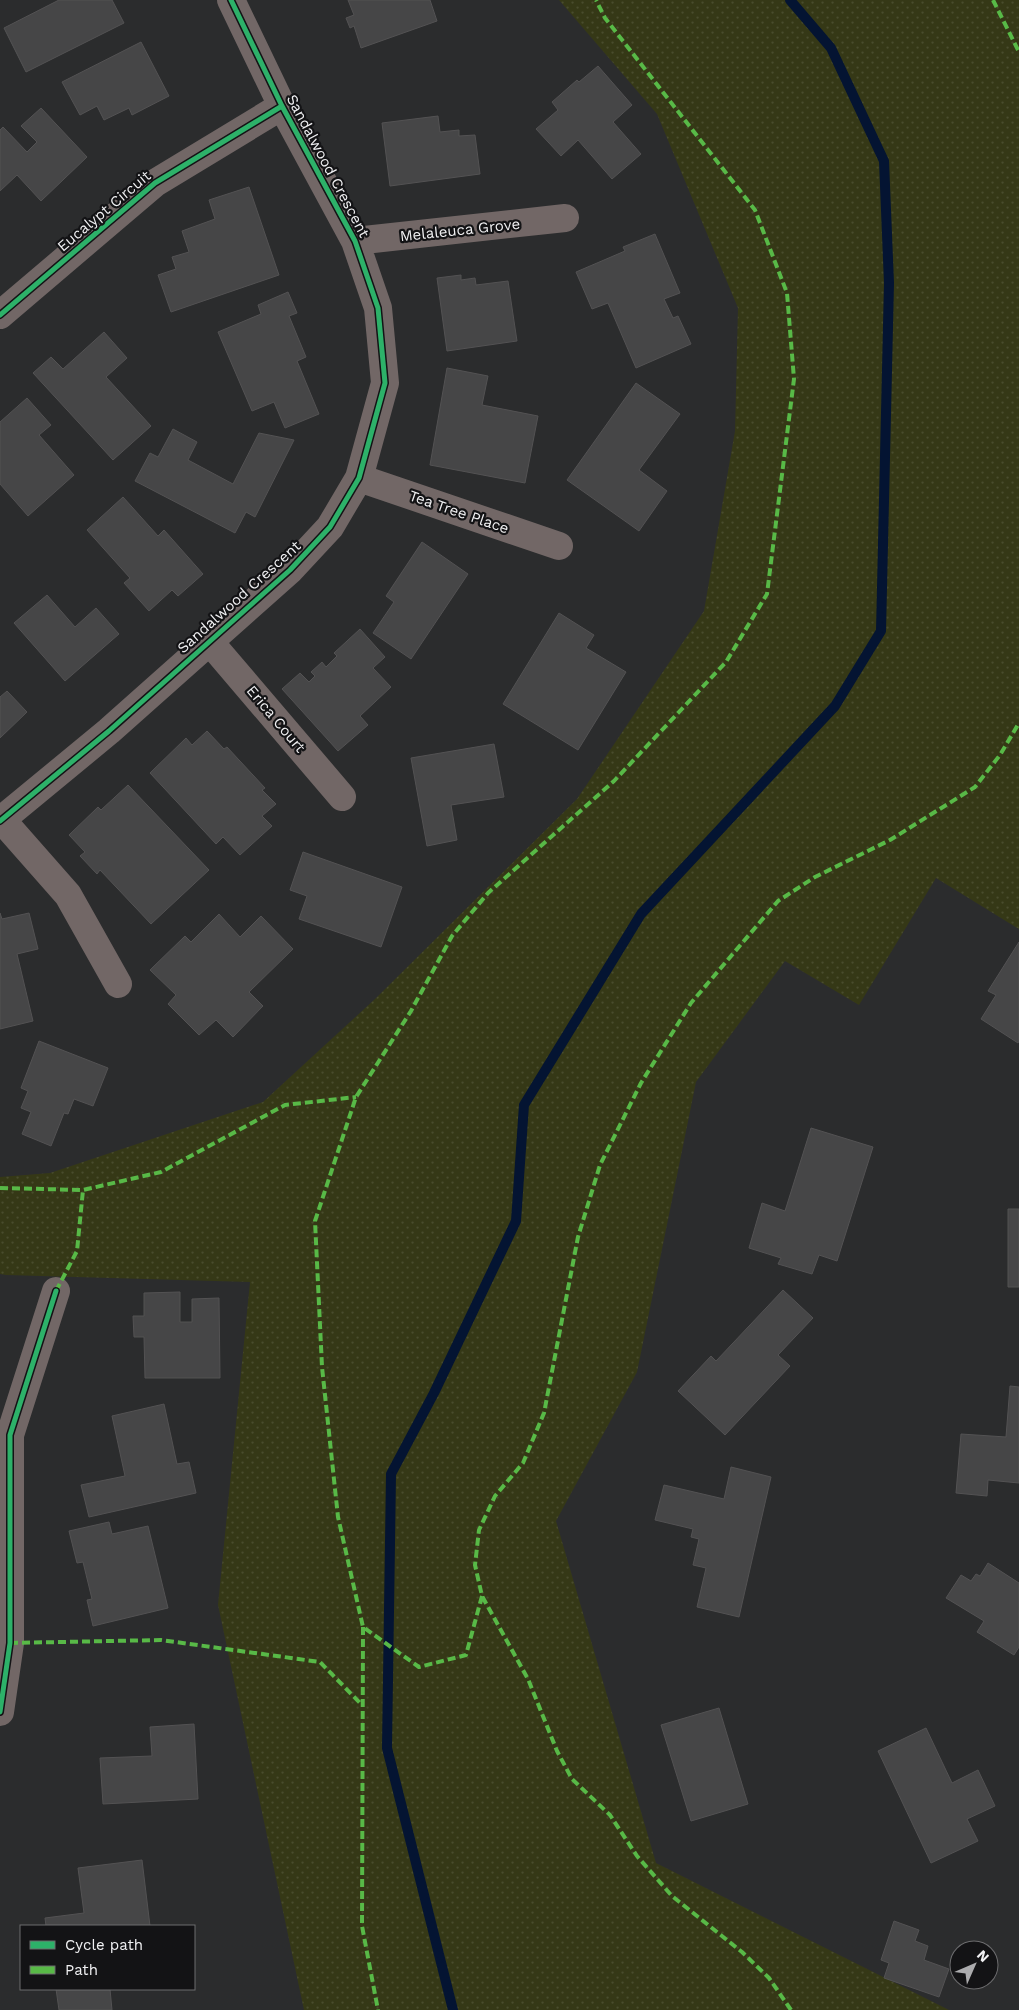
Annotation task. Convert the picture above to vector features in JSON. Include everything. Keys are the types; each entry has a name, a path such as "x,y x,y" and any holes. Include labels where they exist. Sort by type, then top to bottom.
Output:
{"street":[{"name":"Sandalwood Crescent","path":"1,821 109,731 209,640 290,570 330,527 359,478 385,383 378,308 356,241 282,106 231,0"},
{"name":"Eucalypt Circuit","path":"0,314 155,182 282,106"},
{"name":"Melaleuca Grove","path":"356,241 565,218"},
{"name":"Tea Tree Place","path":"359,478 559,546"},
{"name":"Erica Court","path":"209,640 342,797"},
{"path":"1,821 68,895 118,984"},
{"path":"0,1712 10,1644 10,1435 56,1291"}],"green space":[{"path":"559,0 1019,0 1019,929 936,878 859,1005 785,961 696,1082 637,1372 556,1521 656,1863 949,2010 304,2010 218,1605 250,1282 0,1274 0,1177 50,1173 263,1102 375,999 577,799 704,611 735,431 738,308 657,114"}],"building":[{"path":"59,0 112,0 124,23 26,72 4,28"},
{"path":"348,0 430,0 437,21 361,48 354,26 350,28 346,18 354,15"},
{"path":"141,42 169,96 132,115 129,108 104,120 97,106 80,115 62,82"},
{"path":"598,66 632,105 613,122 641,154 612,179 578,140 561,156 536,129 558,110 552,102 577,80 579,82"},
{"path":"41,108 87,157 41,201 17,175 0,191 0,130 3,127 27,152 37,142 21,126"},
{"path":"438,116 440,132 459,130 459,136 475,135 480,174 390,186 382,123"},
{"path":"249,187 279,275 171,312 158,275 176,269 172,257 189,252 182,231 215,219 209,200"},
{"path":"655,234 680,293 664,299 673,318 678,316 691,344 636,368 608,303 592,309 576,272 625,251 623,247"},
{"path":"461,275 461,280 475,278 476,285 508,281 517,341 447,351 437,278"},
{"path":"288,292 297,313 289,316 306,357 297,361 319,414 285,428 274,402 252,411 218,332 261,314 258,305"},
{"path":"104,332 127,358 106,377 151,426 113,460 33,373 51,357 63,369"},
{"path":"447,368 488,376 482,405 538,416 525,483 430,465"},
{"path":"636,383 680,414 639,470 667,491 639,531 567,480"},
{"path":"27,398 51,425 39,435 74,475 28,516 0,484 0,422"},
{"path":"173,429 197,442 188,460 233,484 259,433 294,440 255,517 246,512 235,533 135,481 150,453 158,457"},
{"path":"123,497 158,536 164,530 203,574 178,596 172,590 149,611 124,583 130,578 87,530"},
{"path":"422,542 468,574 411,659 373,633 394,602 386,596"},
{"path":"47,595 75,627 96,608 119,634 65,681 14,623"},
{"path":"559,613 594,635 586,648 626,672 578,750 503,704"},
{"path":"360,629 385,657 373,668 391,687 360,716 368,725 338,751 282,689 300,673 309,682 315,676 311,672 322,662 326,667 337,656 334,653"},
{"path":"7,691 27,712 0,738 0,697"},
{"path":"207,731 224,749 227,747 265,788 262,790 276,804 262,816 272,826 240,855 223,837 216,844 150,773 186,738 192,745"},
{"path":"494,744 504,797 451,805 457,840 427,846 411,758"},
{"path":"128,785 209,870 151,924 100,870 97,874 80,856 85,852 69,835 98,807 101,810"},
{"path":"303,852 402,887 381,947 299,919 307,896 290,890"},
{"path":"0,913 2,919 29,913 38,949 17,954 33,1021 0,1029"},
{"path":"219,914 240,937 261,916 293,949 249,992 263,1006 233,1037 216,1020 199,1035 168,1004 176,995 150,970 185,936 191,942"},
{"path":"1019,942 1018,1043 981,1019 996,995 988,991"},
{"path":"39,1041 108,1068 93,1106 74,1099 68,1114 64,1113 51,1146 22,1134 31,1112 21,1108 28,1091 21,1088"},
{"path":"811,1128 873,1147 837,1261 819,1255 812,1274 778,1264 781,1258 749,1248 762,1203 785,1211"},
{"path":"1008,1209 1019,1209 1019,1287 1008,1287"},
{"path":"783,1290 813,1318 778,1355 790,1366 725,1435 678,1391 711,1356 716,1361"},
{"path":"180,1292 180,1322 192,1322 192,1299 219,1298 220,1378 145,1378 144,1337 134,1337 133,1316 144,1316 144,1293"},
{"path":"1010,1386 1019,1387 1019,1483 988,1480 987,1496 956,1493 961,1434 1006,1437"},
{"path":"164,1404 177,1464 189,1462 196,1493 89,1517 81,1485 125,1476 112,1416"},
{"path":"731,1467 771,1477 739,1617 697,1607 706,1568 693,1565 699,1539 691,1537 693,1529 655,1520 664,1485 724,1499"},
{"path":"109,1522 112,1534 148,1526 168,1608 93,1626 87,1600 92,1599 83,1562 77,1563 69,1531"},
{"path":"988,1563 1019,1583 1019,1647 1014,1655 977,1632 984,1621 946,1598 961,1575 971,1581 976,1574 980,1576"},
{"path":"719,1708 748,1804 691,1821 661,1725"},
{"path":"194,1724 198,1799 103,1804 100,1758 152,1756 150,1727"},
{"path":"926,1728 952,1783 978,1770 995,1806 967,1819 978,1841 931,1863 878,1751"},
{"path":"142,1860 150,1925 46,1925 45,1918 84,1913 78,1868"},
{"path":"894,1921 919,1930 915,1941 928,1946 924,1960 949,1969 939,1997 884,1978 889,1963 881,1960"},
{"path":"56,1990 110,1990 112,2010 59,2010"}],"waterway":[{"path":"453,2010 387,1748 391,1474 434,1393 516,1221 524,1105 641,914 835,706 881,631 889,283 884,161 831,48 790,0"}],"marked path":[{"path":"482,1596 466,1655 419,1667 363,1627 338,1517 322,1367 315,1221 356,1097 411,1011 452,936 488,893 614,781 726,662 767,594 794,379 787,293 755,210 605,18 596,0"},
{"path":"993,0 1019,52"},
{"path":"791,2010 769,1978 742,1952 672,1896 637,1856 610,1815 572,1779 557,1751 528,1679 482,1596 475,1565 479,1530 495,1496 523,1463 544,1413 578,1237 600,1165 641,1083 691,1003 778,901 815,877 890,840 975,787 1000,755 1019,723"},
{"path":"0,1188 83,1190 161,1172 285,1105 356,1097"},
{"path":"56,1291 77,1251 83,1190"},
{"path":"363,1627 362,1926 378,2010"},
{"path":"10,1643 161,1640 320,1662 362,1705"}],"cycle path":[{"path":"0,821 109,731 290,570 330,527 359,478 385,383 378,308 355,241 282,106 231,0"},
{"path":"0,315 155,183 282,106"},
{"path":"0,1712 10,1643 10,1435 56,1291"}]}
